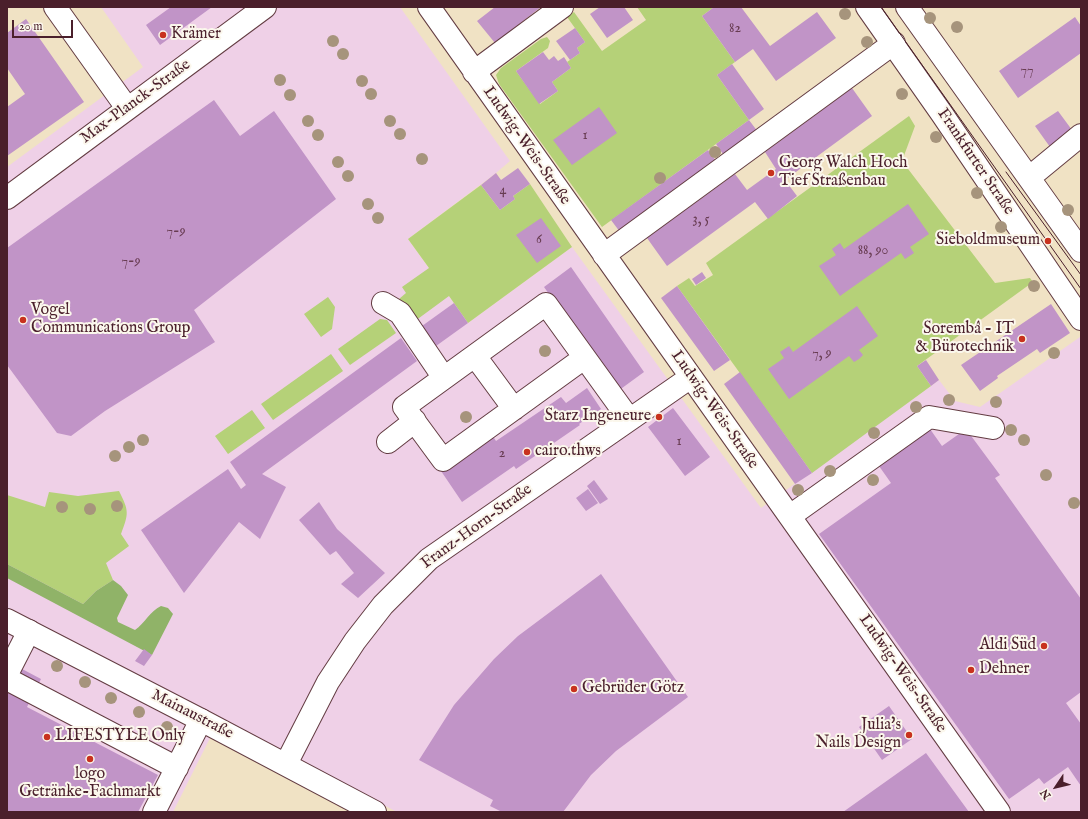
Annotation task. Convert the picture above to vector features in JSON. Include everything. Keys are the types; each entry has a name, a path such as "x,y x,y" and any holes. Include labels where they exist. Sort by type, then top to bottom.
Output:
{"street":[{"path":"55,7 127,108"},
{"name":"Max-Planck-Straße","path":"7,198 265,7"},
{"name":"Ludwig-Weis-Straße","path":"429,7 999,812"},
{"path":"474,72 562,7"},
{"name":"Frankfurter Straße","path":"867,7 894,43 1081,319"},
{"path":"908,7 1081,251"},
{"path":"604,255 894,43"},
{"path":"1030,177 1081,135"},
{"path":"383,303 400,313 444,378"},
{"path":"584,358 443,460 404,406 546,304 629,420"},
{"path":"475,356 514,409"},
{"name":"Franz-Horn-Straße","path":"286,764 328,682 355,641 383,605 429,559 691,377"},
{"path":"790,516 929,417 993,428"},
{"path":"388,442 415,422"},
{"name":"Mainaustraße","path":"7,620 286,764 375,812"},
{"path":"7,674 29,631"},
{"path":"7,679 177,768"},
{"path":"154,812 201,720"}],"shaded area":[{"path":"101,7 400,7 510,161 408,239 468,323 572,247 761,508 939,380 955,401 980,407 1080,337 1081,812 397,812 219,720 173,812 7,812 7,167 143,67"}],"green space":[{"path":"637,7 714,7 702,16 735,62 717,75 749,120 602,227 499,84 496,75 501,68 541,39 547,37 550,41 548,48 516,71 540,104 558,91 552,82 571,68 567,62 580,53 577,48 585,42 567,17 574,12 602,51 646,20"},
{"path":"909,116 915,126 902,161 995,283 1030,278 1033,282 917,366 931,386 812,473 677,286 689,278 695,286 713,275 706,263"},
{"path":"530,184 572,247 468,323 449,296 415,321 399,299 406,293 402,287 429,268 408,239 481,185 500,210 515,199 513,196"},
{"path":"328,297 335,307 332,329 321,337 304,314"},
{"path":"380,319 387,320 396,333 350,365 338,349"},
{"path":"331,354 343,371 273,420 261,404"},
{"path":"252,410 265,428 228,454 215,436"},
{"path":"119,491 125,503 127,512 121,534 129,546 106,563 113,580 96,591 83,604 7,564 7,495 45,507 49,492 78,496"},
{"path":"7,564 83,604 96,591 113,580 121,586 128,595 117,618 118,622 135,630 157,608 161,606 168,608 173,614 152,655 7,578"}],"building":[{"name":"Krämer","path":"171,7 212,7 160,45 146,25"},
{"path":"495,7 541,7 495,43 477,21"},
{"path":"600,7 624,7 633,20 607,38 590,14"},
{"path":"714,7 741,7 770,46 817,12 836,38 776,81 753,49 735,62 702,16"},
{"path":"1075,17 1081,26 1081,53 1018,98 999,71"},
{"path":"26,19 84,102 7,156 7,107 25,94 7,68 7,33"},
{"path":"575,28 585,42 577,48 580,53 570,60 556,41"},
{"path":"543,52 549,60 554,56 558,61 564,57 571,68 552,82 558,91 539,104 516,71"},
{"path":"732,64 764,109 749,120 717,75"},
{"path":"852,88 872,116 785,180 797,196 768,219 755,202 667,266 647,238 735,174 747,190 776,169 765,152"},
{"path":"214,100 240,136 274,111 336,199 194,310 215,342 105,411 71,436 57,433 7,365 7,248"},
{"path":"599,107 617,133 572,165 553,140"},
{"path":"1058,111 1072,130 1050,147 1035,126"},
{"path":"749,120 758,132 725,157 716,144"},
{"path":"708,150 717,162 620,232 611,220"},
{"path":"518,168 530,184 513,196 515,199 500,210 481,185 496,173 501,180"},
{"path":"908,204 929,234 910,247 914,253 905,259 901,253 840,296 819,266 836,255 832,249 840,243 844,249"},
{"path":"541,218 561,246 537,263 516,235"},
{"path":"571,267 644,372 618,391 544,287"},
{"path":"702,272 706,278 696,285 692,279"},
{"path":"677,286 730,360 714,371 661,298"},
{"path":"454,303 468,323 436,346 422,326"},
{"path":"1051,304 1070,333 1040,353 1037,349 997,376 998,378 980,391 961,365"},
{"path":"857,306 878,336 859,350 863,355 859,359 854,362 849,356 789,399 768,369 784,358 780,352 789,346 793,352"},
{"path":"401,338 417,361 262,474 286,487 260,539 239,522 184,593 141,530 228,469 241,489 246,485 230,462"},
{"path":"926,360 939,380 931,386 917,366"},
{"path":"740,372 812,473 795,484 724,384"},
{"path":"587,388 601,409 516,469 514,466 462,502 441,471 492,435 496,441 561,397 566,403"},
{"path":"673,408 710,457 685,476 648,427"},
{"name":"Dehner","path":"930,429 942,446 966,429 1000,475 995,478 1081,599 1081,692 1066,703 1081,724 1081,786 1068,767 1044,784 1039,778 1009,799 819,534 891,483 879,466"},
{"path":"594,480 608,499 600,504 587,486"},
{"path":"588,489 598,503 586,511 576,498"},
{"path":"319,502 337,529 385,573 358,598 341,584 354,573 336,551 330,555 299,520"},
{"name":"Gebrüder Götz","path":"601,574 688,697 616,751 591,775 563,812 502,812 490,806 493,800 419,760 454,705 494,659 518,636"},
{"path":"144,649 152,655 144,666 135,661"},
{"path":"7,661 41,679 27,707 158,775 138,812 7,812"},
{"path":"889,706 912,739 882,760 859,727"},
{"path":"926,753 969,812 843,812"}],"tram line":[{"path":"881,7 1081,289"},
{"path":"1006,172 1081,275"}],"place":[{"name":"Krämer","path":"163,35"},
{"name":"Georg Walch Hoch Tief Straßenbau","path":"771,173"},
{"name":"Sieboldmuseum","path":"1048,241"},
{"name":"Vogel Communications Group","path":"23,320"},
{"name":"Sorembâ - IT & Bürotechnik","path":"1022,339"},
{"name":"Starz Ingeneure","path":"659,417"},
{"name":"cairo.thws","path":"527,452"},
{"name":"Aldi Süd","path":"1044,646"},
{"name":"Dehner","path":"971,670"},
{"name":"Gebrüder Götz","path":"574,689"},
{"name":"Julia's Nails Design","path":"909,735"},
{"name":"LIFESTYLE Only","path":"47,737"},
{"name":"logo Getränke-Fachmarkt","path":"90,759"}]}
